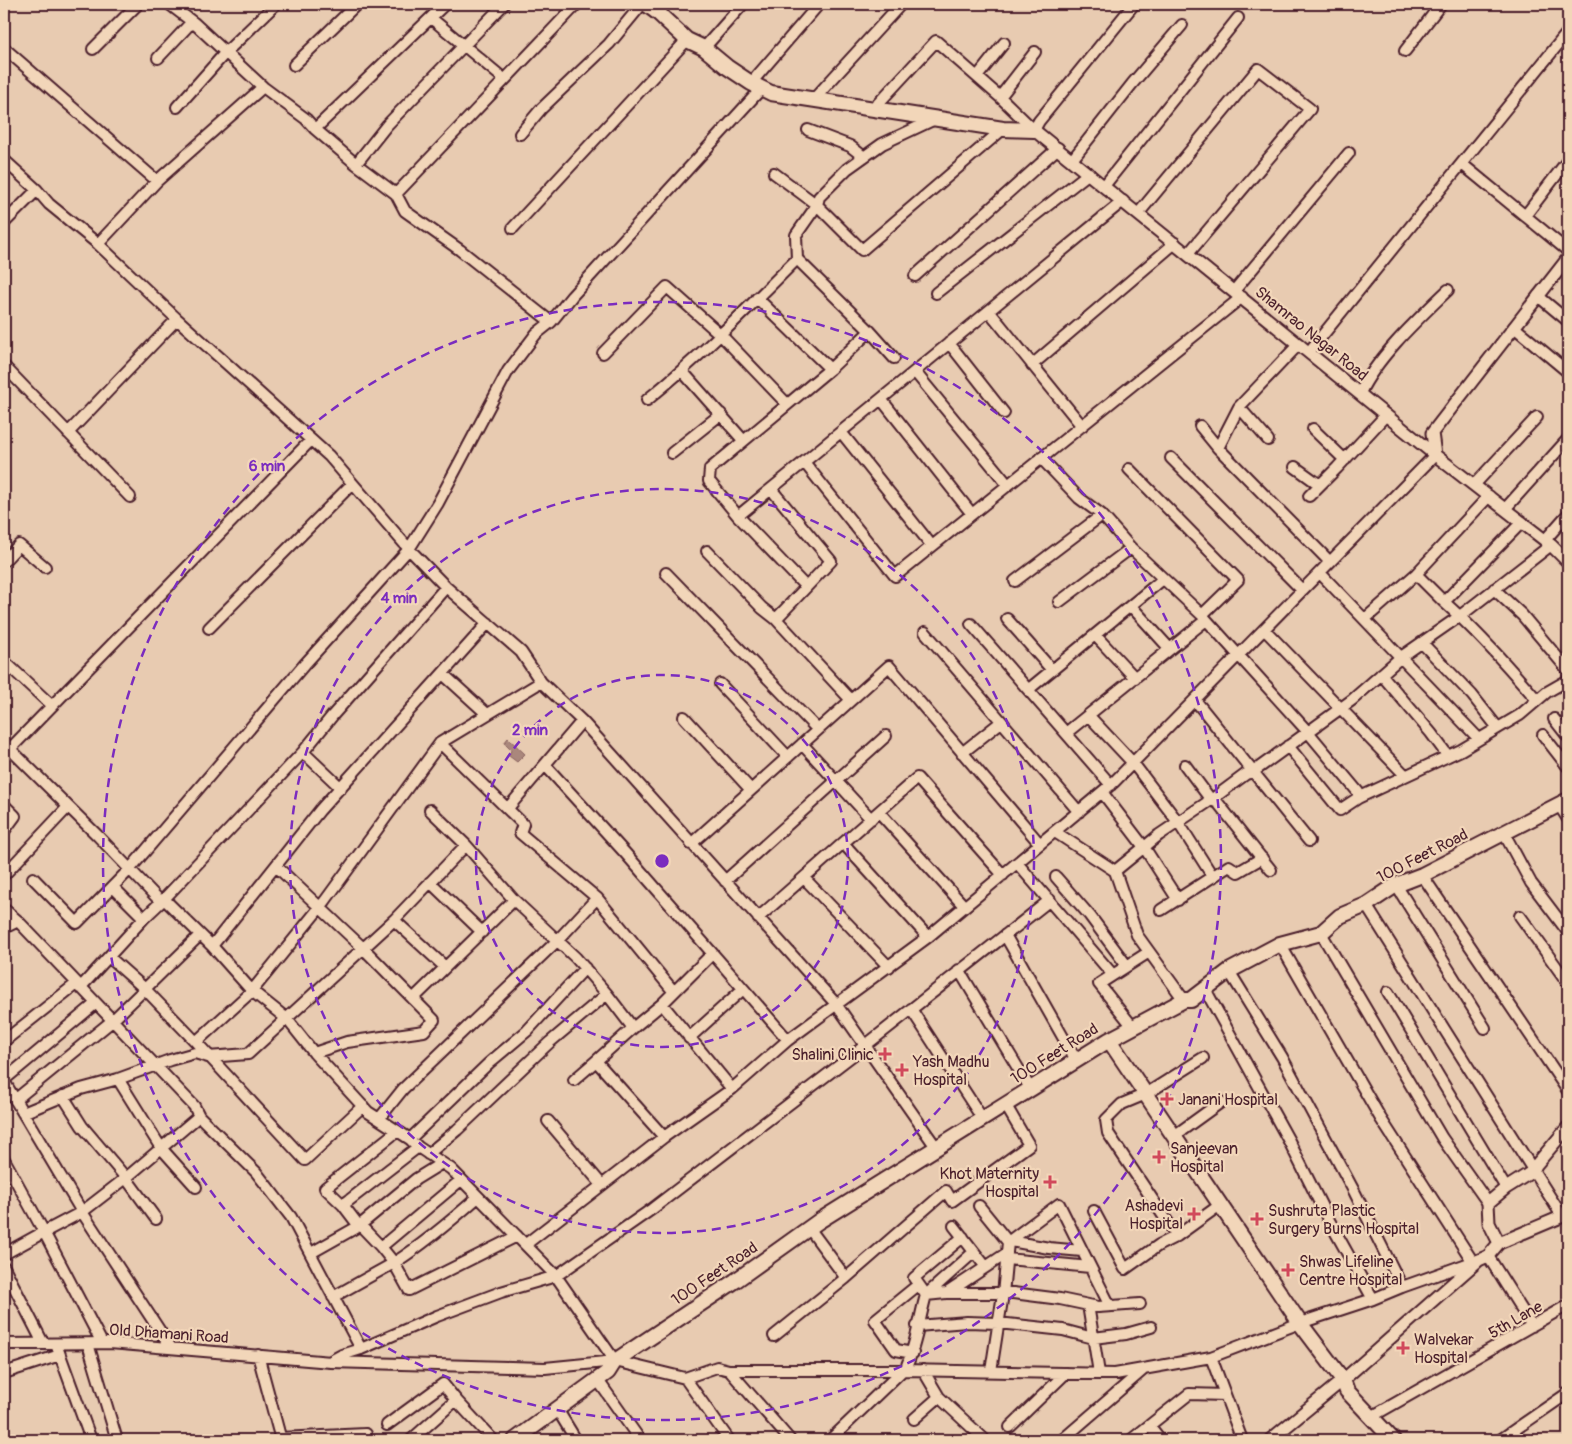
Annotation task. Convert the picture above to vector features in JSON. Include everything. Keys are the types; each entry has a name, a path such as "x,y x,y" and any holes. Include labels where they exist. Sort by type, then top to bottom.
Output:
{"main road":[{"path":"646,4 662,8 688,40 704,48 727,67 756,86 781,95 1003,129 1034,130"},
{"name":"100 Feet Road","path":"515,1440 608,1372 615,1360 735,1281 809,1228 1108,1040 1184,1000 1191,1000 1229,971 1280,944 1321,933 1340,916 1366,905 1396,885 1422,875 1564,802"},
{"path":"1108,1040 1300,1323 1343,1380 1346,1391 1393,1440"}],"street":[{"path":"94,49 138,4"},
{"path":"169,4 194,23 263,87 306,119 314,129 396,194 405,211 460,250 551,322"},
{"path":"177,107 226,52 276,4"},
{"path":"294,65 357,4"},
{"path":"314,129 445,4"},
{"path":"356,164 387,125 504,4"},
{"path":"396,194 577,4"},
{"path":"520,134 541,109 609,44 642,4"},
{"path":"704,48 743,4"},
{"path":"33,878 77,923 130,869 304,665 409,548 438,503 508,371 536,334 551,322 756,86 820,4"},
{"path":"813,100 900,4"},
{"path":"873,109 936,41 1000,97 1034,130 1039,121 1134,4"},
{"path":"1405,51 1441,4"},
{"path":"431,18 504,79"},
{"path":"1104,186 1238,18"},
{"path":"158,58 188,26 194,23"},
{"path":"1072,160 1182,25"},
{"path":"1309,352 1568,32"},
{"path":"513,228 688,40"},
{"path":"977,77 1004,43"},
{"path":"4,48 157,181"},
{"path":"1000,97 1035,52"},
{"path":"1138,214 1258,69 1310,110 1188,254"},
{"path":"98,244 157,181 263,87"},
{"path":"894,358 870,331 797,259 796,235 817,205 819,197 847,169 882,144 935,119"},
{"path":"774,174 817,205 862,250 1003,129"},
{"path":"808,130 850,146 864,157"},
{"name":"Shamrao Nagar Road","path":"1034,130 1435,455 1548,542 1568,562"},
{"path":"915,276 1058,148"},
{"path":"804,462 895,576 1082,426 1238,294 1349,153"},
{"path":"4,160 37,190 49,204 98,244 177,319 329,456 409,548 446,587 521,652 541,682 582,721 836,1004 936,1147"},
{"path":"1525,216 1568,160"},
{"path":"1462,164 1568,251"},
{"path":"936,292 1089,173"},
{"path":"4,223 37,190"},
{"path":"738,516 1123,201"},
{"path":"1032,365 1175,243"},
{"path":"526,1244 664,1137 732,1089 788,1040 889,967 1111,785 1435,455 1432,433 1568,258"},
{"path":"647,400 721,335 797,259"},
{"path":"603,353 667,287 721,335 787,404"},
{"path":"1360,393 1365,382 1403,334 1448,290"},
{"path":"1538,296 1568,321"},
{"path":"757,298 830,369"},
{"path":"989,311 1082,426"},
{"path":"68,433 177,319"},
{"path":"1514,327 1568,372"},
{"path":"806,587 738,516 709,481 710,469 830,369 870,331"},
{"path":"950,343 1004,413"},
{"path":"1218,448 1239,407 1299,344"},
{"path":"4,366 130,497"},
{"path":"682,371 744,440"},
{"path":"914,372 1008,485"},
{"path":"881,399 972,514"},
{"path":"1239,407 1268,440"},
{"path":"672,453 721,414"},
{"path":"1309,496 1386,415"},
{"path":"1474,485 1536,417"},
{"path":"1200,426 1218,448 1330,562"},
{"path":"1313,430 1345,460"},
{"path":"840,432 932,546"},
{"path":"1505,509 1568,439"},
{"path":"311,440 52,706 7,746 162,901 212,946 252,991 288,1019 314,1053 363,1106 396,1132 410,1139 461,1180 526,1244 556,1276 615,1360 685,1378 717,1367 729,1370 923,1370 1115,1374 1211,1358 1300,1323 1374,1299 1480,1259"},
{"path":"1041,458 1079,498 1102,515 1131,548 1204,618 1308,732 1358,792 1358,798"},
{"path":"1171,458 1302,590"},
{"path":"1295,466 1320,485"},
{"path":"1066,733 1170,649 1204,618 1238,580 1129,469"},
{"path":"209,628 352,484"},
{"path":"771,489 830,561 776,619"},
{"path":"1365,619 1416,574 1489,496"},
{"path":"1115,871 1178,822 1246,774 1253,772 1341,708 1401,657 1460,616 1548,542 1568,514"},
{"path":"1015,581 1102,515"},
{"path":"1444,602 1522,522"},
{"path":"4,561 19,544 45,567"},
{"path":"1059,602 1131,548"},
{"path":"707,551 762,608 776,619 851,700"},
{"path":"666,573 818,730"},
{"path":"1320,573 1479,739"},
{"path":"1416,574 1460,616 1507,665 1537,700"},
{"path":"1029,689 1163,579"},
{"path":"4,1041 78,986 109,957 303,752 446,587"},
{"path":"1494,589 1522,616 1568,670"},
{"path":"1130,606 1170,649"},
{"path":"1007,619 1052,670"},
{"path":"212,946 320,810 488,623"},
{"path":"971,624 1111,785"},
{"path":"1264,629 1405,775"},
{"path":"925,632 1079,812"},
{"path":"1095,635 1135,678"},
{"path":"1422,643 1472,695 1498,728"},
{"path":"4,661 52,706"},
{"path":"691,844 889,666 1040,844"},
{"path":"443,674 487,714"},
{"path":"1381,674 1448,756"},
{"path":"1288,746 1340,810 1358,798 1462,750 1520,715 1547,692 1568,680"},
{"path":"196,1042 252,991 319,908 440,743 541,682"},
{"path":"720,684 788,757"},
{"path":"1195,700 1309,841"},
{"path":"1088,715 1133,764 1178,822 1213,877"},
{"path":"684,717 751,790"},
{"path":"1554,719 1568,737"},
{"path":"508,808 582,721"},
{"path":"962,752 1001,722"},
{"path":"1543,735 1568,767"},
{"path":"725,881 886,736"},
{"path":"440,743 523,824 520,833 597,898 674,992"},
{"path":"802,744 836,781 875,815 964,906"},
{"path":"303,752 341,788"},
{"path":"545,765 626,854 788,1040"},
{"path":"1185,765 1211,800 1218,803 1271,870"},
{"path":"758,918 917,778 1002,875"},
{"path":"1102,792 1144,847 1178,900"},
{"path":"1564,802 1568,819"},
{"path":"4,804 15,816 4,831"},
{"path":"4,875 68,807"},
{"path":"430,810 466,845 514,900 558,940 585,968 633,1028"},
{"path":"1055,832 1115,871 1137,935 1184,1000"},
{"path":"1504,833 1531,882 1568,932"},
{"path":"844,843 928,936"},
{"path":"23,1113 81,1089 118,1079 154,1065 196,1053 208,1057 248,1054 394,920 466,845"},
{"path":"1161,910 1230,866 1238,872 1262,858"},
{"path":"1017,863 1113,975"},
{"path":"276,866 363,948 434,1020 424,1032 347,1042 314,1053"},
{"path":"1422,875 1568,1091"},
{"path":"1056,877 1090,916 1127,966"},
{"path":"804,878 889,967"},
{"path":"430,882 482,932"},
{"path":"1396,885 1485,1028"},
{"path":"113,887 144,918"},
{"path":"379,1119 403,1089 558,940 597,898"},
{"path":"413,999 514,900"},
{"path":"331,1362 342,1355 361,1349 438,1316 501,1292 556,1276 652,1209 866,1045 1050,900"},
{"path":"1270,1440 1343,1380 1499,1243 1565,1215 1533,1170 1366,905"},
{"path":"4,909 18,921 194,1106 199,1116 256,1172 291,1217 361,1349"},
{"path":"1520,916 1568,983"},
{"path":"394,920 445,967"},
{"path":"4,928 18,921"},
{"path":"1321,933 1442,1138 1488,1204 1488,1223 1499,1243"},
{"path":"15,1100 112,1021 200,935"},
{"path":"1005,935 1076,1060"},
{"path":"1280,944 1381,1119 1480,1259 1532,1326"},
{"path":"1133,1026 1099,984 1149,952"},
{"path":"574,1080 662,1004 712,954"},
{"path":"109,957 144,989 196,1042 305,1160 363,1106"},
{"path":"410,1139 489,1063 527,1031 585,968"},
{"path":"959,970 1030,1088"},
{"path":"1229,971 1282,1057 1355,1192 1402,1287"},
{"path":"689,1038 743,989"},
{"path":"1205,989 1289,1140 1326,1215 1374,1299"},
{"path":"1388,992 1506,1188"},
{"path":"428,1154 457,1130 550,1042 607,994"},
{"path":"95,1004 4,1080 82,1212 171,1348"},
{"path":"662,1004 732,1089"},
{"path":"911,1009 982,1118"},
{"path":"1177,1236 1108,1134 1106,1120 1122,1104 1146,1094 1203,1058"},
{"path":"596,1061 664,1137"},
{"path":"118,1079 161,1148 196,1187"},
{"path":"63,1096 82,1126 126,1178 156,1219"},
{"path":"1174,1136 1221,1102"},
{"path":"774,1336 846,1278 946,1191 952,1201 1029,1145 1006,1104"},
{"path":"4,1254 82,1212 126,1178 199,1116"},
{"path":"548,1121 602,1185"},
{"path":"1488,1204 1506,1188 1533,1170 1568,1128"},
{"path":"396,1132 325,1188 381,1246 394,1263 409,1290 517,1236"},
{"path":"343,1205 418,1147"},
{"path":"4,1159 102,1343"},
{"path":"311,1253 359,1225 416,1179 442,1164"},
{"path":"381,1246 461,1180"},
{"path":"333,1297 394,1263 442,1229 478,1197"},
{"path":"946,1293 986,1267 1058,1204 1110,1306"},
{"path":"1094,1211 1125,1270 1220,1205"},
{"path":"978,1206 1008,1249 991,1372"},
{"path":"954,1226 986,1267"},
{"path":"809,1228 846,1278"},
{"path":"926,1295 914,1278 963,1237"},
{"path":"1008,1249 1048,1248 1082,1251"},
{"path":"1008,1249 1090,1267"},
{"path":"830,1440 904,1370 913,1353 917,1326 926,1295 974,1252"},
{"path":"4,1267 43,1344"},
{"path":"904,1370 896,1350 875,1320 918,1285"},
{"path":"926,1295 946,1293 1013,1293 1060,1299 1098,1307 1140,1304"},
{"path":"1088,1305 1099,1373"},
{"name":"5th Lane","path":"1371,1417 1568,1305"},
{"path":"917,1326 966,1322 998,1323 1063,1330 1093,1338 1126,1334 1151,1327"},
{"name":"Old Dhamani Road","path":"4,1344 102,1343 331,1362 545,1368 615,1360"},
{"path":"56,1344 92,1440"},
{"path":"88,1344 117,1440"},
{"path":"896,1350 913,1353"},
{"path":"4,1373 60,1355"},
{"path":"258,1355 280,1439 328,1438 366,1434"},
{"path":"1211,1358 1242,1440"},
{"path":"1062,1440 1143,1369"},
{"path":"729,1370 790,1440"},
{"path":"923,1370 939,1397 985,1440"},
{"path":"1010,1427 1066,1373"},
{"path":"685,1378 729,1440"},
{"path":"597,1379 640,1440"},
{"path":"387,1425 443,1384 493,1440"},
{"path":"1500,1440 1568,1393"},
{"path":"1131,1440 1189,1394 1225,1395"},
{"path":"914,1419 939,1397"},
{"path":"411,1440 456,1400"},
{"path":"557,1409 576,1440"},
{"path":"1148,1426 1160,1440"}],"shaded area":[{"path":"508,738 525,754 517,762 509,756 511,750 504,743"}],"place":[{"name":"Shalini Clinic","path":"885,1054"},
{"name":"Yash Madhu Hospital","path":"902,1070"},
{"name":"Janani Hospital","path":"1167,1099"},
{"name":"Sanjeevan Hospital","path":"1159,1157"},
{"name":"Khot Maternity Hospital","path":"1050,1182"},
{"name":"Ashadevi Hospital","path":"1194,1214"},
{"name":"Sushruta Plastic Surgery Burns Hospital","path":"1257,1219"},
{"name":"Shwas Lifeline Centre Hospital","path":"1288,1270"},
{"name":"Walvekar Hospital","path":"1403,1348"}]}
